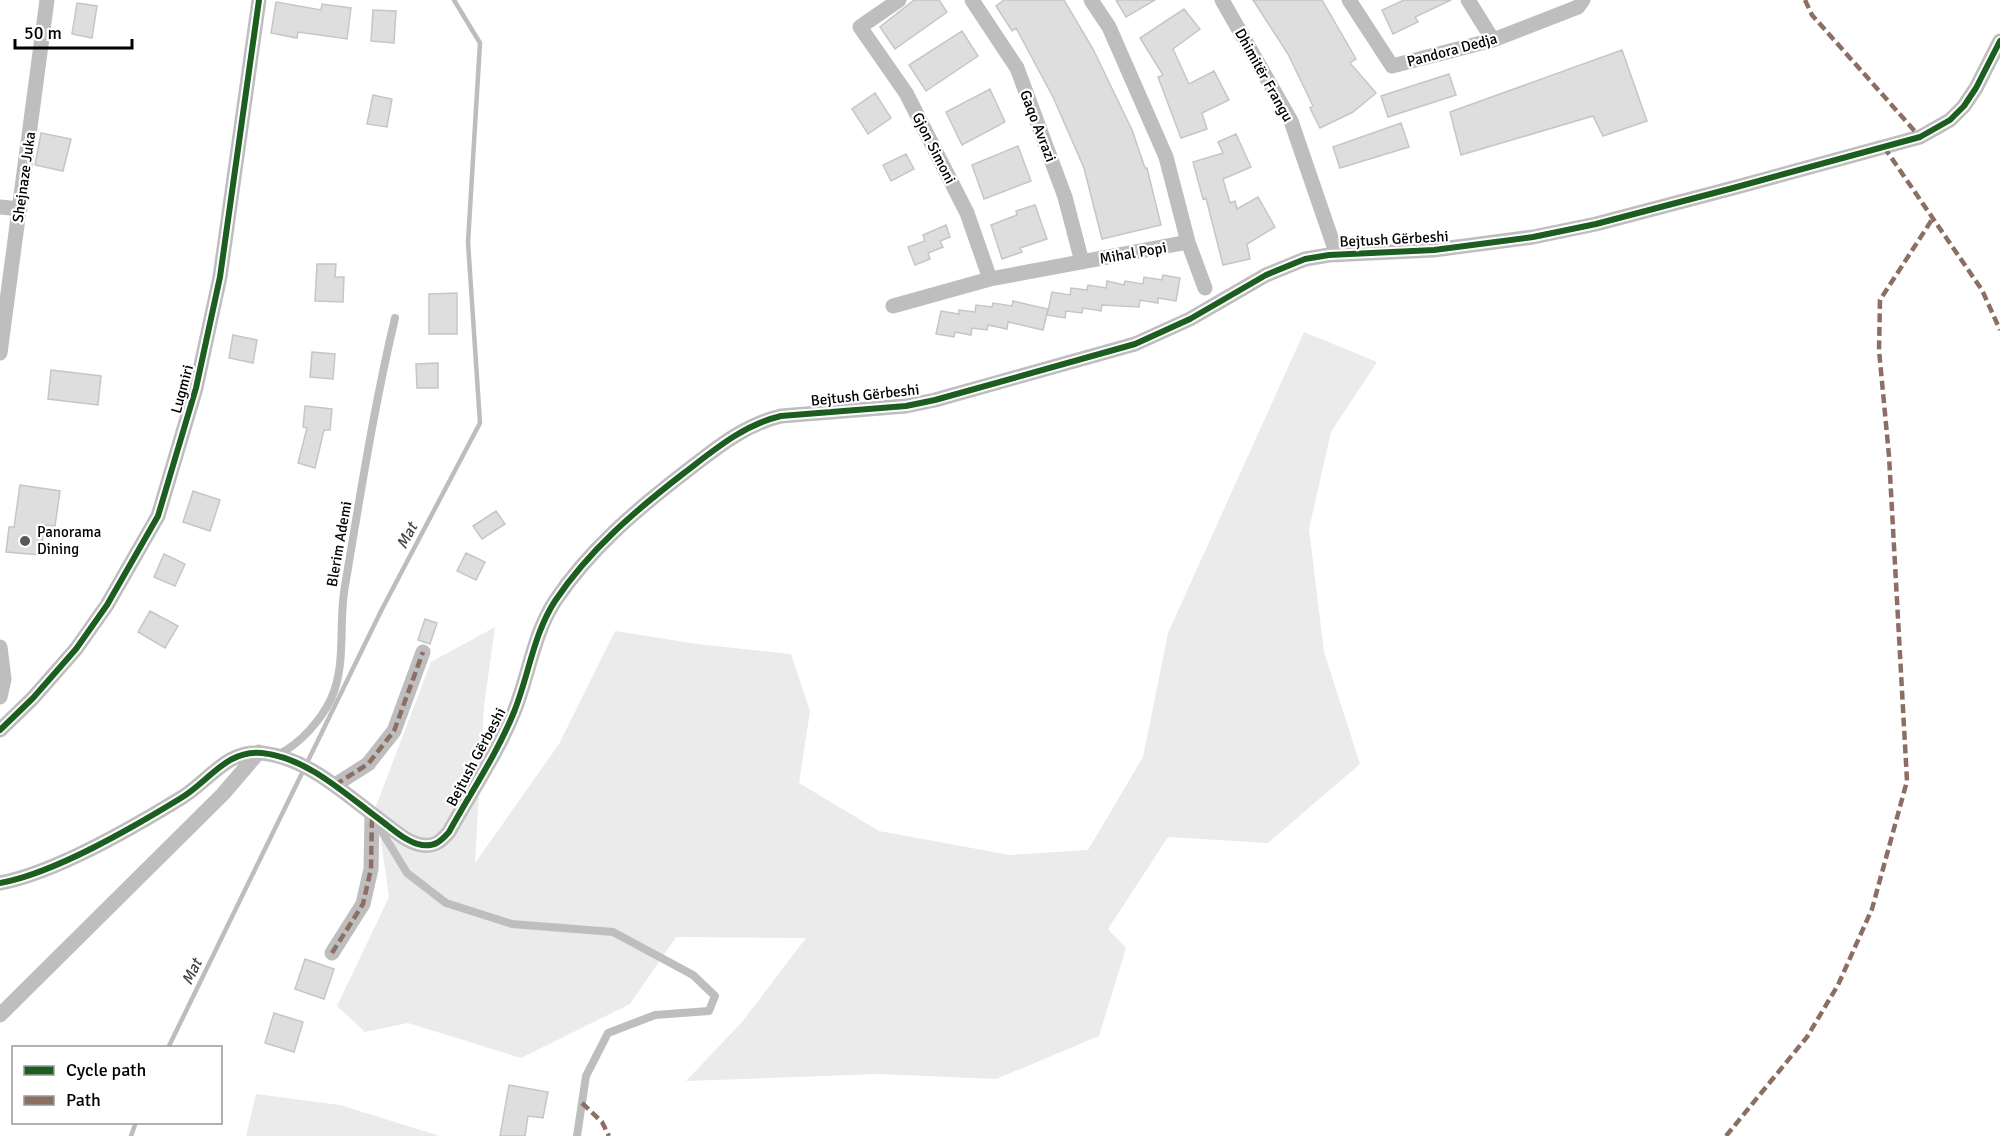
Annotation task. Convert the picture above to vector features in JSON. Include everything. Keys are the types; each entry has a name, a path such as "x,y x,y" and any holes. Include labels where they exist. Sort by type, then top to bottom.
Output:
{"street":[{"name":"Shejnaze Juka","path":"0,353 47,0"},
{"name":"Lugmiri","path":"0,730 18,714 75,649 107,605 158,516 196,388 220,278 259,0"},
{"name":"Gjon Simoni","path":"900,0 860,27 906,93 967,213 990,279"},
{"name":"Gaqo Avrazi","path":"972,0 1017,68 1065,197 1082,262"},
{"name":"Mihal Popi","path":"893,306 990,279 1188,243 1166,157 1109,27 1091,0"},
{"name":"Dhimitër Frangu","path":"1222,0 1291,121 1337,255"},
{"name":"Pandora Dedja","path":"1348,0 1392,66 1493,40 1578,7 1583,0"},
{"path":"1468,0 1493,40"},
{"name":"Bejtush Gërbeshi","path":"0,883 40,873 183,797 238,755 259,752 284,757 335,785 415,844 439,843 449,832 498,745 514,711 538,633 564,588 607,538 643,505 745,429 781,416 906,406 935,400 1136,344 1190,319 1284,267 1305,259 1434,250 1533,237 1596,224 1920,137 1950,120 1964,106 1976,88 2000,40"},
{"path":"0,207 20,209"},
{"path":"1188,243 1205,288"},
{"path":"0,647 4,679 0,698 18,714"},
{"path":"335,785 368,764 394,731 423,652"},
{"path":"0,1015 223,794 259,752"},
{"path":"332,953 363,904 371,869 372,814"}],"lane":[{"name":"Blerim Ademi","path":"284,757 323,712 337,683 344,588 380,380 395,318"},
{"path":"372,814 407,873 446,903 512,924 613,932 693,975 715,996 708,1011 655,1015 608,1033 586,1076 577,1136"}],"shaded area":[{"path":"1304,332 1377,362 1331,432 1309,529 1324,652 1360,764 1268,843 1168,837 1108,929 1126,948 1099,1036 996,1079 878,1074 686,1081 742,1022 806,938 676,937 630,1004 521,1058 408,1023 365,1032 337,1006 389,897 376,806 431,662 495,627 484,706 475,863 559,744 615,631 697,644 791,654 810,711 799,783 879,831 1010,855 1088,850 1143,757 1168,633"},
{"path":"256,1094 340,1105 440,1136 246,1136"}],"building":[{"path":"914,0 939,0 947,12 895,49 880,27"},
{"path":"1004,0 1064,0 1093,49 1132,130 1145,168 1147,168 1161,225 1102,239 1084,168 1053,97 1016,28 1012,31 996,6"},
{"path":"1116,0 1155,0 1126,17"},
{"path":"1253,0 1322,0 1356,59 1350,63 1376,93 1353,112 1320,128 1310,108 1313,106 1288,54"},
{"path":"1404,0 1451,0 1415,17 1418,22 1393,34 1382,10"},
{"path":"276,2 321,10 322,4 351,8 347,39 298,32 297,38 271,33"},
{"path":"77,3 97,6 92,38 72,34"},
{"path":"1184,9 1200,29 1173,49 1189,84 1214,71 1229,100 1202,113 1207,129 1181,138 1158,77 1163,75 1140,38"},
{"path":"373,10 396,11 394,43 371,41"},
{"path":"962,31 978,56 926,91 909,65"},
{"path":"1622,50 1647,121 1603,136 1593,116 1461,155 1450,112"},
{"path":"1449,74 1456,95 1388,117 1381,96"},
{"path":"990,89 1005,122 962,145 946,112"},
{"path":"875,93 891,118 868,134 852,109"},
{"path":"373,95 392,99 387,127 367,124"},
{"path":"1401,123 1409,147 1340,168 1333,147"},
{"path":"41,133 71,139 63,171 35,165"},
{"path":"1236,134 1251,167 1223,179 1230,203 1235,201 1237,209 1258,197 1275,227 1247,244 1250,259 1223,265 1206,198 1203,199 1193,162 1223,153 1218,142"},
{"path":"1018,146 1031,181 984,199 972,165"},
{"path":"906,154 914,169 891,181 883,165"},
{"path":"1035,205 1047,239 1020,248 1022,252 1002,259 991,225 1017,215 1016,211"},
{"path":"946,225 950,237 940,241 943,247 928,253 930,259 915,265 908,247 925,241 923,235"},
{"path":"317,264 336,264 335,277 344,277 343,302 315,301"},
{"path":"1163,275 1180,278 1176,301 1158,298 1158,303 1140,300 1139,307 1102,305 1101,311 1083,308 1082,313 1066,311 1065,318 1047,315 1052,292 1070,295 1071,288 1087,290 1088,285 1106,288 1107,281 1124,285 1125,281 1143,284 1144,277 1162,280"},
{"path":"457,293 457,334 429,334 429,294"},
{"path":"1013,301 1048,309 1043,330 1008,322 1007,329 988,325 987,330 972,328 971,335 955,332 954,337 936,334 941,311 959,314 959,310 975,312 976,305 992,307 993,303 1012,306"},
{"path":"233,335 257,340 253,363 229,358"},
{"path":"312,352 335,354 333,379 310,377"},
{"path":"438,363 438,388 417,388 416,364"},
{"path":"51,370 101,376 98,405 48,399"},
{"path":"305,406 332,409 330,430 324,430 315,468 298,463 307,428 303,427"},
{"path":"20,485 60,491 55,526 44,525 41,555 6,552 9,527 14,527"},
{"path":"193,491 220,500 210,531 183,522"},
{"path":"496,511 505,524 482,539 473,526"},
{"path":"466,553 485,562 476,580 457,571"},
{"path":"164,554 185,564 175,586 154,577"},
{"path":"150,611 178,626 165,648 138,632"},
{"path":"425,619 437,623 430,644 418,640"},
{"path":"305,959 334,969 324,999 295,989"},
{"path":"274,1013 303,1022 294,1052 265,1043"},
{"path":"509,1085 548,1092 543,1118 528,1116 525,1136 500,1136"}],"waterway":[{"name":"Mat","path":"169,1046 381,611 480,423 468,242 480,43 454,0"},
{"name":"Mat","path":"131,1136 135,1124"}],"marked path":[{"path":"1805,0 1812,15 1920,137"},
{"path":"1884,147 1982,290 2000,330"},
{"path":"1726,1136 1807,1037 1838,985 1872,909 1907,781 1889,456 1879,350 1880,300 1933,218"},
{"path":"335,785 368,764 394,731 423,652"},
{"path":"332,953 363,904 371,869 372,814"},
{"path":"582,1103 602,1122 609,1136"}],"cycle path":[{"path":"0,730 33,698 76,649 107,605 158,516 196,388 220,277 259,0"},
{"path":"0,883 45,870 93,848 181,798 228,761 250,753 279,756 296,762 327,780 407,839 422,845 434,844 449,832 500,743 519,698 541,627 568,582 598,548 648,501 718,447 754,425 781,416 906,406 935,400 1135,344 1190,319 1266,275 1305,259 1329,255 1434,250 1533,237 1596,224 1920,137 1950,120 1964,106 2000,41"}],"place":[{"name":"Panorama Dining","path":"25,541"}]}
